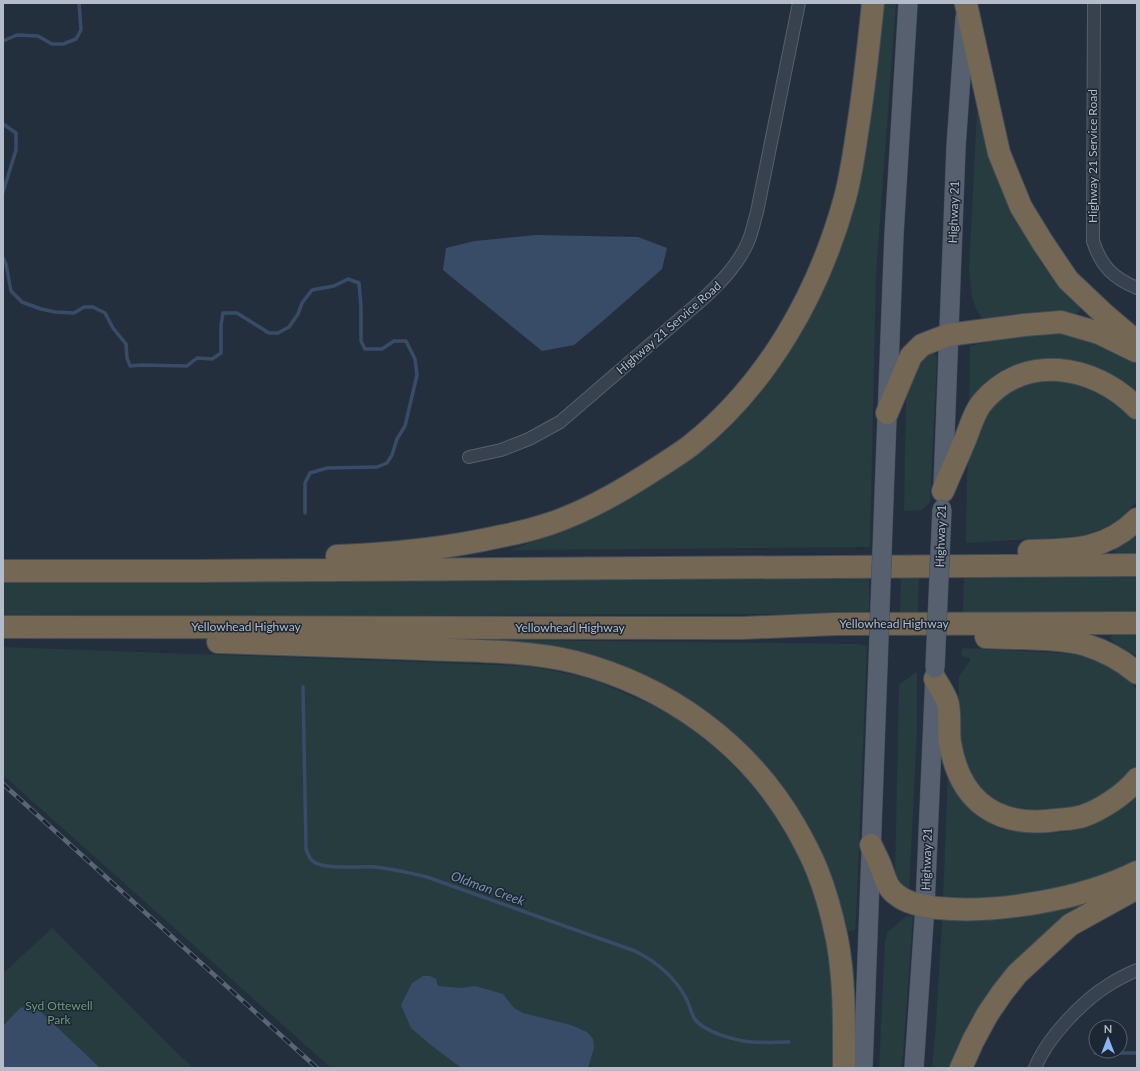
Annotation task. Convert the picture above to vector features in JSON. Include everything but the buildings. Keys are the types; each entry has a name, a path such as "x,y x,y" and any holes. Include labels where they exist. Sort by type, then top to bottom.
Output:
{"highway":[{"path":"191,571 208,560 352,556 444,547 485,540 548,524 606,499 669,461 711,428 743,395 777,352 810,293 826,258 845,197 855,152 874,3"},
{"path":"966,3 999,153 1021,207 1068,280 1105,315 1137,342"},
{"path":"887,413 911,356 922,345 948,335 1024,325 1061,322 1098,333 1137,352"},
{"path":"943,500 973,418 980,405 1004,383 1024,374 1036,371 1058,369 1080,374 1115,390 1128,399 1137,408"},
{"path":"969,566 989,553 1072,550 1094,545 1122,533 1137,519"},
{"path":"3,571 1137,565"},
{"name":"Yellowhead Highway","path":"3,627 743,628 836,624 1137,623"},
{"path":"743,628 1056,640 1085,645 1106,653 1126,664 1137,673"},
{"path":"3,631 96,637 484,651 529,655 573,662 605,672 638,684 669,700 711,729 745,759 784,807 807,848 823,885 837,941 842,975 844,1068"},
{"path":"935,674 947,702 950,743 955,764 964,784 974,797 986,808 997,815 1022,821 1036,822 1083,816 1113,801 1137,779"},
{"path":"871,845 881,867 883,877 897,896 925,906 953,909 982,909 1024,905 1097,888 1137,872"},
{"path":"962,1068 973,1041 987,1015 1017,974 1070,925 1137,888"}],"main road":[{"path":"863,1068 887,413 895,226 908,3"},
{"name":"Highway 21","path":"914,1068 925,906 943,500 956,147 966,3"}],"street":[{"name":"Highway 21 Service Road","path":"468,457 501,450 529,439 560,422 703,299 723,280 739,260 748,242 757,212 799,3"},
{"name":"Highway 21 Service Road","path":"1094,3 1093,241 1097,255 1108,271 1127,284 1137,288"},
{"path":"1035,1068 1054,1035 1070,1018 1089,1000 1110,984 1137,970"}],"green space":[{"path":"883,3 896,3 876,274 870,547 511,550 572,527 620,501 800,331"},
{"path":"977,112 981,112 1029,242 1042,264 1067,296 1081,307 1074,317 992,321 981,317 977,310 972,298 969,269"},
{"path":"1048,333 1066,334 1089,340 1137,362 1137,394 1058,360 1027,362 1004,373 969,407 970,346 1016,335"},
{"path":"933,352 937,357 930,502 922,510 904,511 906,397 909,379 921,355"},
{"path":"1046,377 1100,390 1135,418 1137,421 1137,501 1124,516 1106,529 1080,536 966,543 967,474 971,440 977,424 1008,388"},
{"path":"1137,533 1137,554 1115,555 1115,548"},
{"path":"901,574 919,575 918,613 900,613"},
{"path":"869,576 869,614 3,618 3,583"},
{"path":"964,576 1137,576 1137,612 963,612"},
{"path":"1137,634 1137,656 1113,642 1110,636 1113,635"},
{"path":"426,639 860,644 867,646 855,930 846,932 820,858 676,696"},
{"path":"3,647 527,666 575,675 599,682 656,707 683,722 719,751 751,784 773,812 804,865 819,905 830,950 836,994 835,1068 331,1068 3,775"},
{"path":"962,648 1083,654 1102,660 1127,677 1137,690 1137,768 1131,777 1091,807 1022,813 989,798 976,787 963,763 958,723 959,676 971,659 961,655"},
{"path":"914,673 917,673 917,732 909,892 895,875 899,685"},
{"path":"948,774 1003,827 1033,834 1064,832 1082,827 1137,794 1137,864 1117,873 1028,899 943,900"},
{"path":"1098,899 1073,916 952,1068 932,1068 942,920 944,918 1013,918 1061,909"},
{"path":"906,916 913,916 902,1068 879,1068 885,943 887,933"},
{"name":"Syd Ottewell Park","path":"52,928 179,1055 194,1068 3,1068 3,972"}],"water":[{"path":"536,235 638,237 667,248 662,269 574,345 542,351 443,270 446,248 475,241"},
{"path":"423,976 430,976 436,979 438,986 462,988 475,986 503,994 514,1008 523,1013 571,1025 587,1032 593,1039 594,1048 588,1068 460,1067 411,1028 401,1005 412,983"},
{"path":"31,1006 39,1010 100,1068 3,1068 3,1026 20,1008"}],"waterway":[{"name":"Oldman Creek","path":"3,41 17,35 38,36 52,44 63,44 76,39 81,30 79,3"},
{"name":"Oldman Creek","path":"3,124 16,133 16,150 3,192"},
{"name":"Oldman Creek","path":"3,258 6,264 11,291 22,302 55,312 74,313 84,307 93,307 105,313 113,328 126,344 127,358 130,366 187,366 197,358 212,359 221,353 221,325 223,313 237,313 269,333 278,333 289,327 298,314 302,303 312,290 334,286 348,279 359,283 361,306 361,341 365,349 382,349 394,341 406,341 415,359 417,375 405,426 397,439 392,455 387,463 377,467 327,468 310,473 305,483 305,513"},
{"name":"Oldman Creek","path":"303,687 306,849 312,861 327,866 375,867 427,877 635,951 651,960 670,976 686,998 694,1018 705,1028 729,1038 746,1041 789,1042"},
{"name":"Oldman Creek","path":"1128,1053 1137,1053"}],"railway":[{"path":"3,784 317,1068"}]}
